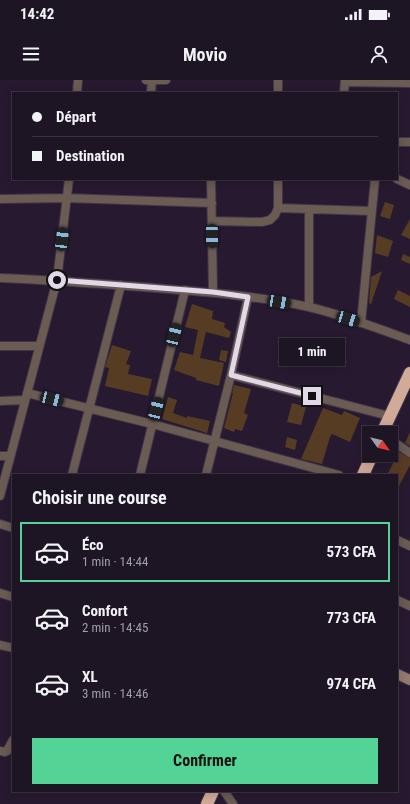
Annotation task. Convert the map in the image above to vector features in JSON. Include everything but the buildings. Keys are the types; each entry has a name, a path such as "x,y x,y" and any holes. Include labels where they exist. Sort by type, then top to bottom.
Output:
{"highway":[{"path":"385,426 410,373"},
{"path":"363,474 369,462"},
{"path":"206,804 212,792"}],"main road":[{"path":"398,674 410,680"}],"street":[{"path":"77,92 78,80"},
{"path":"146,80 166,80"},
{"path":"151,92 152,80"},
{"path":"278,80 278,92"},
{"path":"344,92 345,81 410,84"},
{"path":"398,142 410,142"},
{"path":"398,179 410,185"},
{"path":"0,496 57,280 69,180"},
{"path":"212,180 213,292"},
{"path":"212,221 262,222 270,220 276,215 278,208 278,180"},
{"path":"361,323 375,180"},
{"path":"0,199 66,198 212,203"},
{"path":"278,208 371,211"},
{"path":"309,209 309,308"},
{"path":"0,278 57,280 213,292 248,297 309,308 361,323 410,340"},
{"path":"72,474 121,285"},
{"path":"140,474 185,290"},
{"path":"206,474 231,375 248,297"},
{"path":"0,346 39,346"},
{"path":"231,375 389,416"},
{"path":"0,400 26,397 89,409 152,424 335,474"},
{"path":"398,445 410,453"},
{"path":"0,456 10,456"},
{"path":"0,524 12,528"},
{"path":"398,540 410,546"},
{"path":"0,593 12,597"},
{"path":"398,600 410,606"},
{"path":"0,645 12,648"},
{"path":"0,751 7,751 12,742"},
{"path":"225,792 233,804"}],"route":[{"path":"57,280 213,292 248,297 231,375 312,396"}]}
